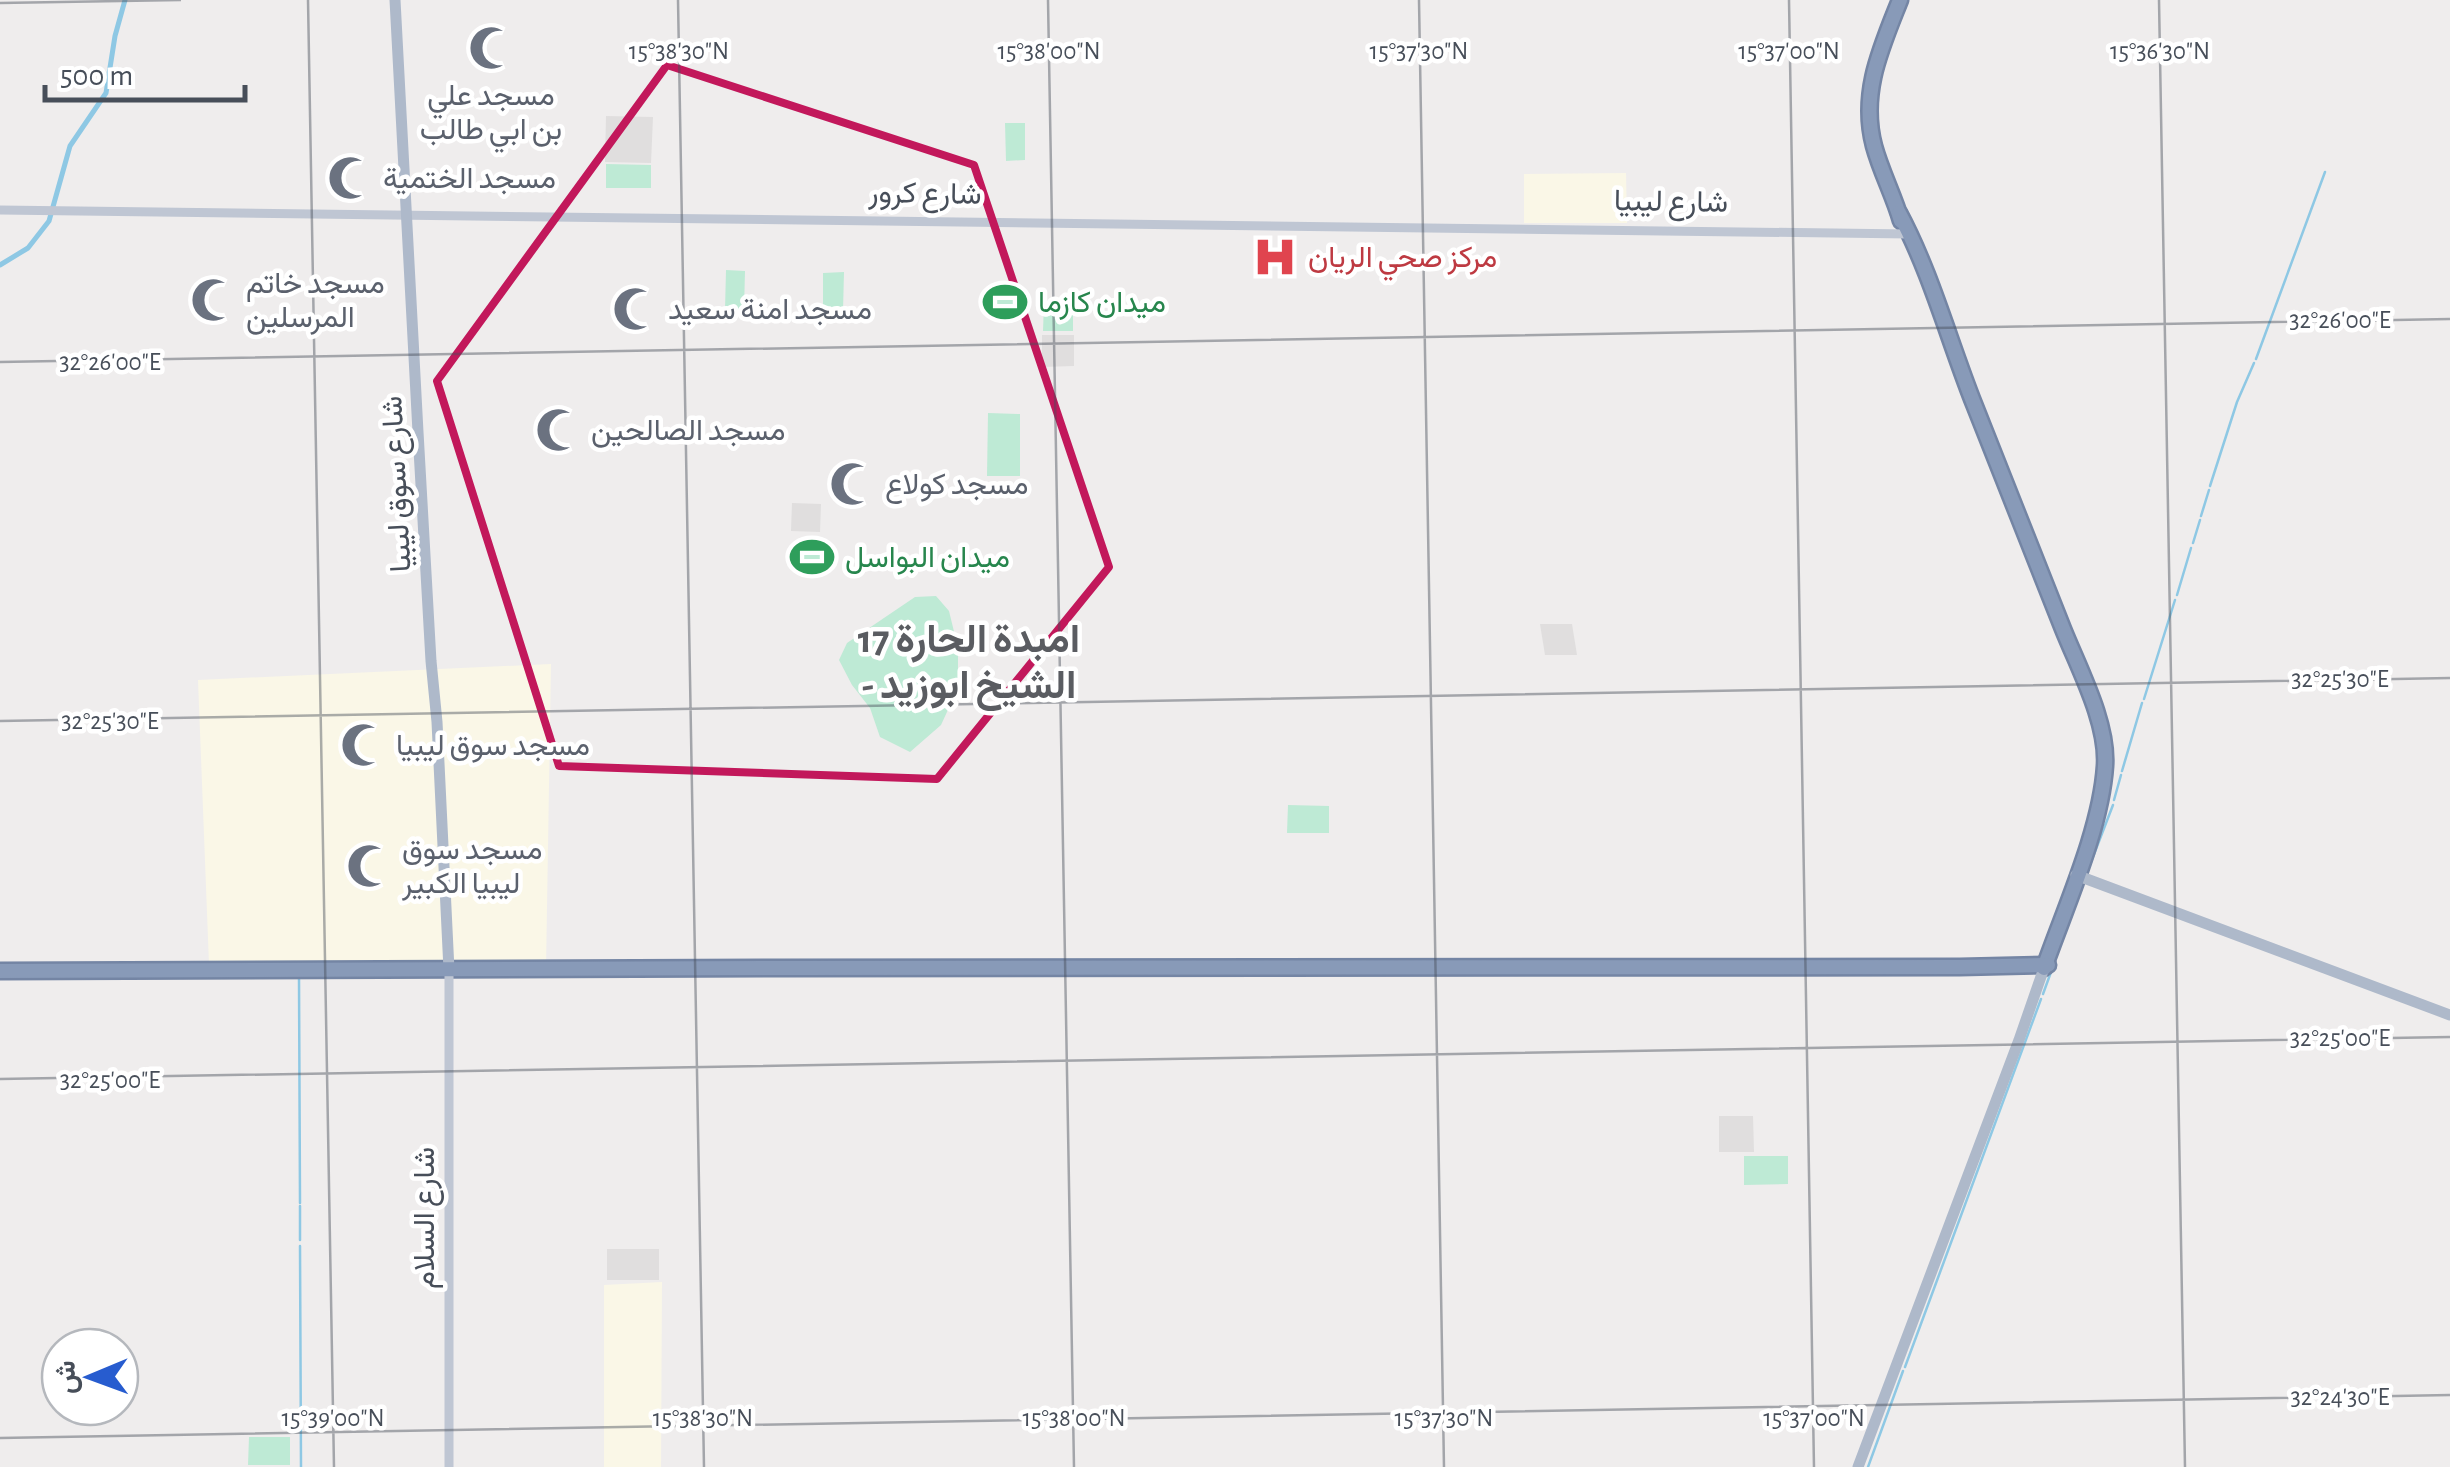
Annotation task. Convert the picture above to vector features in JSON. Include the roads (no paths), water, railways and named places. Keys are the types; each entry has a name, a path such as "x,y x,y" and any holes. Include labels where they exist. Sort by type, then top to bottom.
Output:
{"highway":[{"path":"0,971 2042,966 2082,878 2106,764 2101,731 2080,670 1901,230 1873,143 1869,106 1874,68 1900,0"}],"main road":[{"name":"شارع سوق ليبيا","path":"396,0 450,968"},
{"name":"شارع كرور","path":"0,208 1437,225"},
{"name":"شارع ليبيا","path":"1437,225 1901,230"},
{"path":"2082,878 2450,1015"},
{"path":"1858,1467 2020,1040 2042,966"},
{"name":"شارع السلام","path":"450,968 451,1467"}],"waterway":[{"path":"0,265 28,248 49,221 70,146 106,93 125,0"},
{"path":"2256,359 2325,172"},
{"path":"2210,486 2254,363"},
{"path":"2201,516 2209,490"},
{"path":"2193,543 2200,520"},
{"path":"2177,595 2191,548"},
{"path":"2144,699 2175,600"},
{"path":"2122,771 2142,703"},
{"path":"2114,800 2121,775"},
{"path":"2086,875 2113,805"},
{"path":"2053,965 2073,911"},
{"path":"2043,994 2051,972"},
{"path":"299,977 300,1203"},
{"path":"1905,1367 2041,999"},
{"path":"300,1206 300,1240"},
{"path":"300,1246 301,1467"},
{"path":"1868,1467 1903,1371"}],"place":[{"name":"مسجد علي بن ابي طالب","path":"491,48"},
{"name":"مسجد الختمية","path":"350,178"},
{"name":"مركز صحي الريان","path":"1275,257"},
{"name":"مسجد خاتم المرسلين","path":"213,300"},
{"name":"ميدان كازما","path":"1005,302"},
{"name":"مسجد امنة سعيد","path":"635,309"},
{"name":"مسجد الصالحين","path":"558,430"},
{"name":"مسجد كولاع","path":"852,484"},
{"name":"ميدان البواسل","path":"812,557"},
{"name":"مسجد سوق ليبيا","path":"363,745"},
{"name":"مسجد سوق ليبيا الكبير","path":"369,866"}],"district":[{"name":"امبدة الحارة 17 - الشيخ ابوزيد","path":"969,661"}]}
